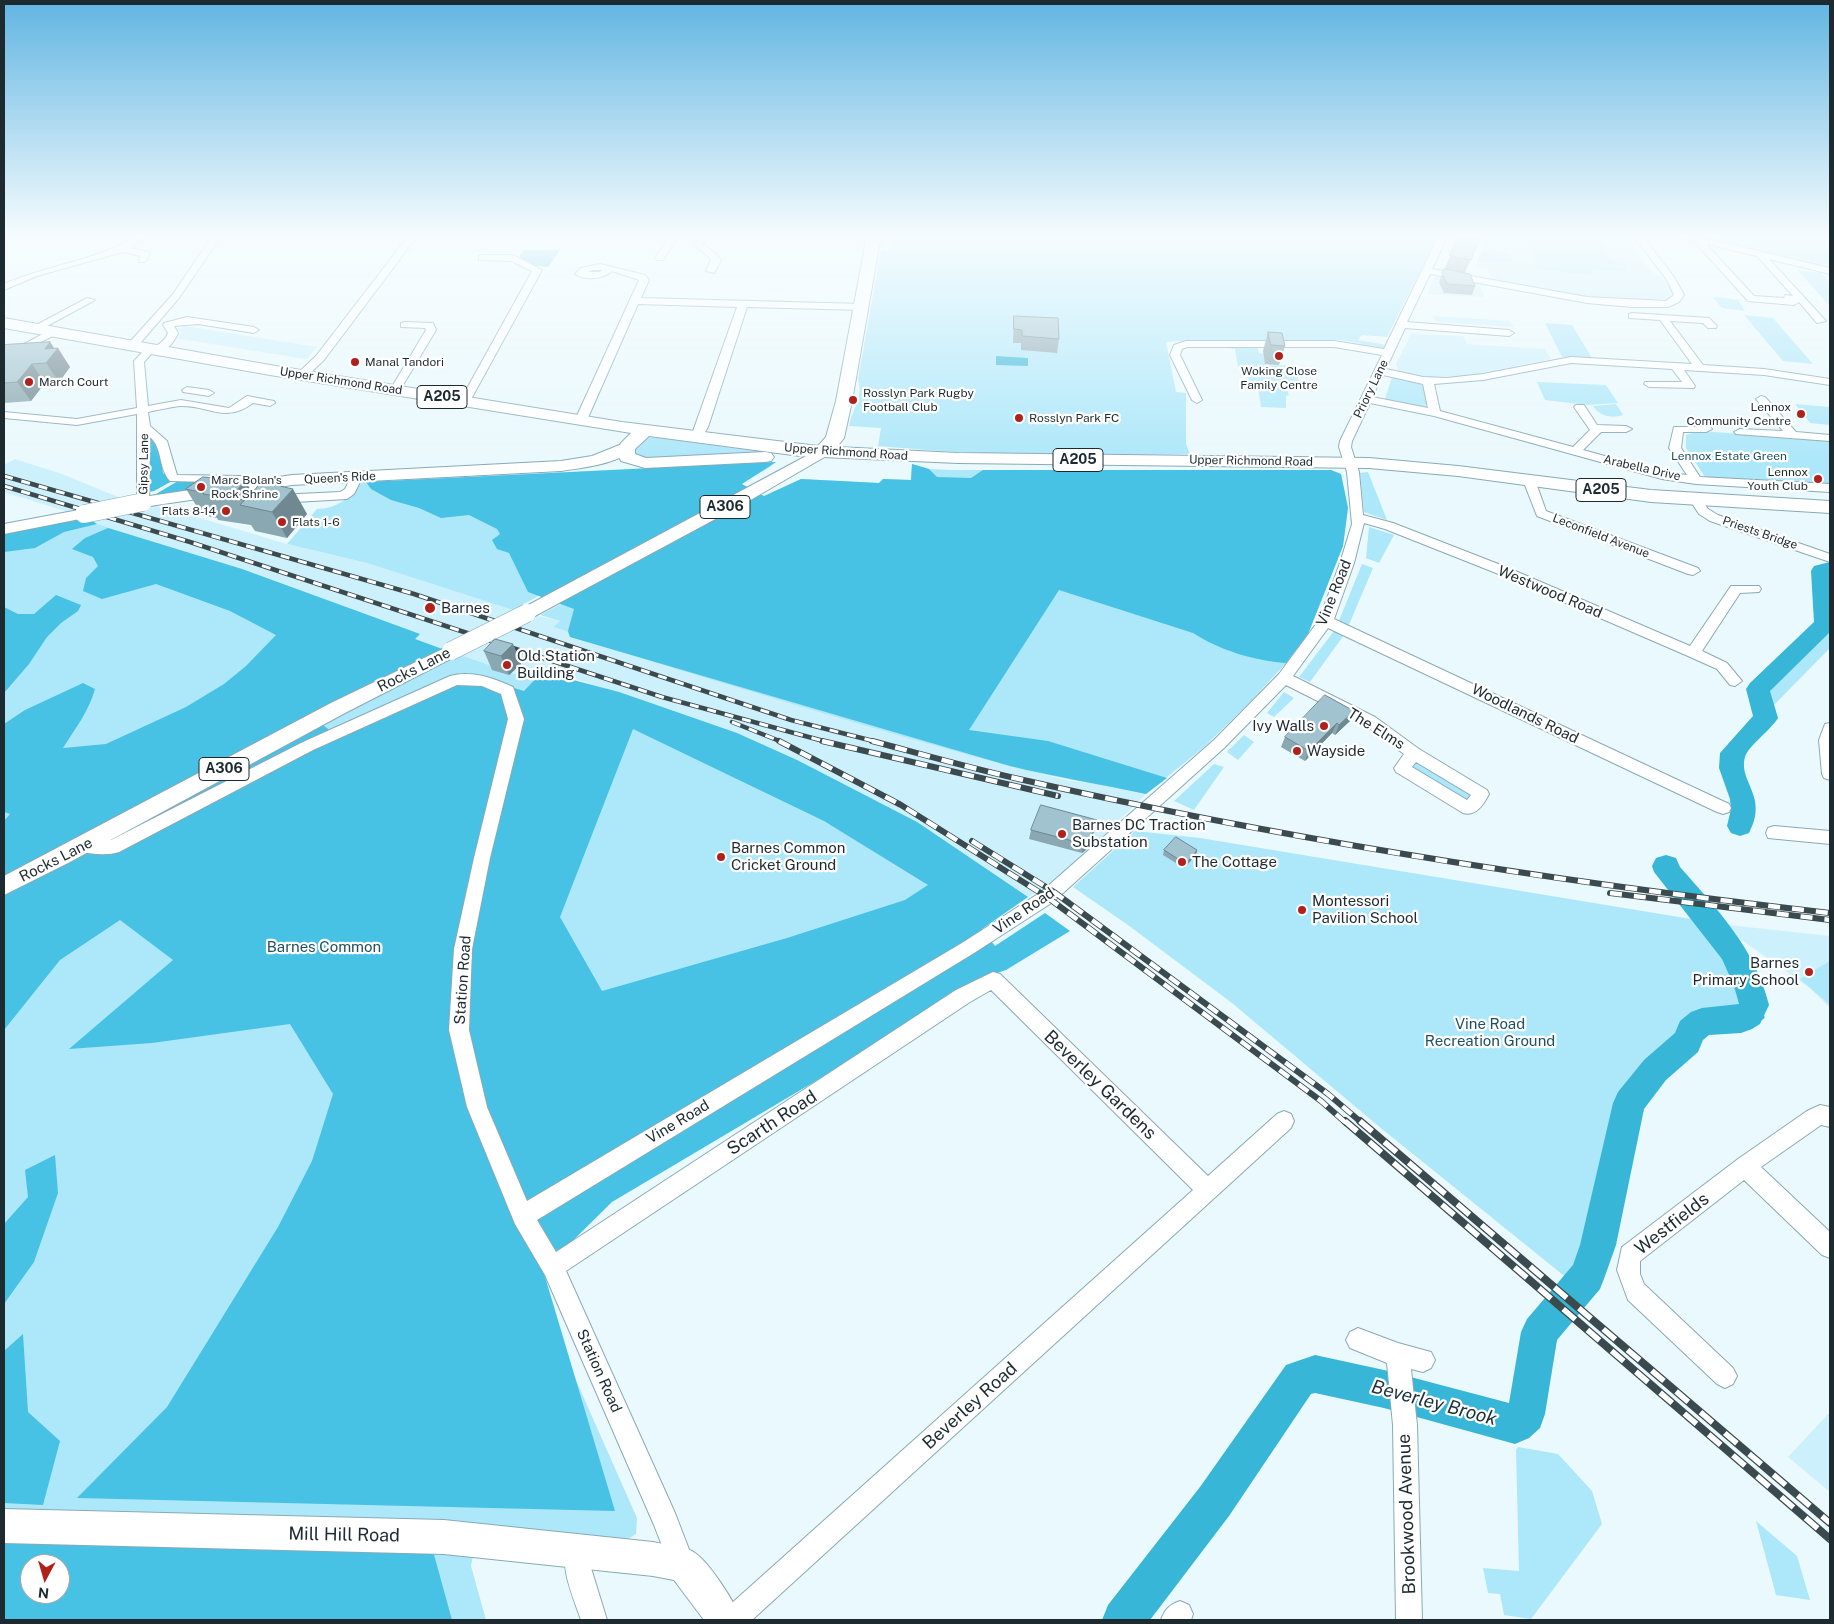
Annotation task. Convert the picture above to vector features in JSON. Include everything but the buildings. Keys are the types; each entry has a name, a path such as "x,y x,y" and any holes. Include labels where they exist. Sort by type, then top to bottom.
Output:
{"highway":[{"name":"A306","path":"822,452 833,442 836,434 861,311"},
{"name":"Upper Richmond Road","path":"4,322 153,350 581,420 697,437 822,452 977,458 1349,462 1411,466 1620,493 1696,500"},
{"name":"Queen's Ride","path":"645,430 627,446 625,452 627,457 646,463 794,456 822,452"},
{"name":"A205","path":"1696,500 1830,508"}],"main road":[{"name":"Queen's Ride","path":"561,466 601,460 612,456 627,446"},
{"name":"Rocks Lane","path":"4,886 84,846 273,742 543,604 741,499 822,452"},
{"name":"Queen's Ride","path":"4,529 143,502 253,485 357,476 646,463"},
{"name":"Mill Hill Road","path":"4,1526 444,1537 577,1550 682,1565"},
{"name":"Station Road","path":"682,1565 701,1586 725,1620"}],"street":[{"path":"34,329 69,311"},
{"path":"132,346 163,311"},
{"path":"175,322 171,318 176,311"},
{"path":"302,375 320,358 356,311"},
{"path":"465,400 514,311"},
{"path":"581,420 631,311"},
{"path":"697,437 741,311"},
{"name":"Priory Lane","path":"1349,462 1346,442 1408,311"},
{"path":"1808,311 1819,324 1830,327"},
{"path":"1634,319 1632,316 1706,320 1712,326"},
{"path":"1662,318 1699,368"},
{"path":"153,350 169,342 173,333 168,325 175,322 200,321 254,330"},
{"path":"395,390 431,330 429,325 405,325"},
{"path":"1401,325 1509,333"},
{"path":"4,359 52,332"},
{"path":"1197,400 1187,376 1175,358 1175,352 1181,346 1195,343 1324,344 1355,347 1387,356"},
{"name":"Gipsy Lane","path":"143,502 144,427 139,361 153,350"},
{"path":"1380,370 1428,381 1486,377 1546,363 1571,360 1786,374 1830,382"},
{"path":"1649,384 1690,386 1675,366"},
{"path":"1786,374 1791,368 1830,370"},
{"path":"1428,381 1435,413"},
{"path":"181,403 192,390 209,393"},
{"name":"Arabella Drive","path":"1367,399 1435,413 1662,475 1696,480 1830,488"},
{"path":"1762,399 1792,435"},
{"path":"4,415 60,422 77,422 181,403 230,411 239,408 248,400 270,403"},
{"path":"1580,408 1594,428 1626,430"},
{"name":"Gipsy Lane","path":"144,427 161,441 168,473 174,478 240,480"},
{"name":"Arabella Drive","path":"1575,451 1596,431 1594,428"},
{"path":"1696,480 1675,448 1678,429 1706,429"},
{"path":"1740,432 1830,438"},
{"name":"Vine Road","path":"523,1216 968,948 1047,897 1219,744 1284,678 1326,621 1347,564 1358,517 1355,482 1349,462"},
{"path":"269,502 343,496 350,491 357,476"},
{"name":"Leconfield Avenue","path":"1529,480 1541,513 1693,571"},
{"name":"Priests Bridge","path":"1696,500 1703,511 1714,518 1830,558"},
{"name":"Westwood Road","path":"1358,517 1389,526 1501,570 1693,653 1722,666 1736,681"},
{"path":"1693,653 1736,589 1754,589"},
{"name":"Woodlands Road","path":"1326,621 1722,808"},
{"name":"The Elms","path":"1284,678 1370,721 1414,753 1481,794 1469,809 1402,768 1414,753"},
{"name":"Station Road","path":"84,846 113,847 308,746 455,680 476,679 497,685 508,692 516,719 482,858 463,949 459,1030 477,1107 523,1216 553,1267 666,1522 682,1565"},
{"path":"1830,728 1827,740 1830,774"},
{"path":"1774,833 1830,838"},
{"name":"Beverley Gardens","path":"993,980 1207,1189"},
{"name":"Scarth Road","path":"553,1267 963,996 993,980"},
{"name":"Westfields","path":"1725,1376 1636,1292 1629,1279 1627,1266 1630,1256 1745,1166 1814,1118 1830,1116"},
{"path":"1207,1189 1284,1121"},
{"path":"1745,1166 1830,1247"},
{"name":"Beverley Road","path":"732,1620 1207,1189"},
{"path":"1358,1340 1398,1355 1422,1360"},
{"name":"Brookwood Avenue","path":"1398,1355 1405,1425 1409,1620"},
{"path":"577,1550 578,1568 594,1620"}],"shaded area":[{"path":"1433,316 1510,321 1514,327 1436,322"},
{"path":"185,326 317,347 306,359 174,338 181,333 178,329"},
{"path":"1411,334 1463,336 1467,344 1545,349 1551,359 1468,376 1434,377 1413,375 1398,371 1396,364"},
{"path":"996,356 1028,358 1028,366 996,365"},
{"path":"15,459 62,474 123,499 170,509 287,544 367,563 513,610 560,621 553,627 568,631 570,637 766,696 1010,766 1070,781 1102,784 1146,794 1054,883 1028,897 916,822 797,760 737,733 579,680 537,670 530,679 414,639 420,635 242,569 97,524 72,513 4,492 4,465"},
{"name":"Barnes Primary School","path":"1719,924 1830,936 1830,1008 1811,989"},
{"path":"1830,1412 1830,1492 1788,1457"}],"green space":[{"path":"870,311 1400,311 1387,337 1362,335 1358,340 1382,344 1385,346 1383,348 1340,340 1201,340 1166,342 1176,392 1186,393 1186,444 1190,454 995,453 878,446 881,428 849,426 858,398 858,379"},
{"path":"1744,315 1773,318 1813,364 1783,361"},
{"path":"1545,323 1572,325 1592,358 1562,357"},
{"path":"1218,347 1258,348 1259,353 1266,354 1266,364 1296,366 1299,384 1284,384 1289,395 1286,396 1286,408 1261,407 1258,387 1250,386 1246,368 1238,367 1235,349"},
{"path":"1392,377 1424,385 1427,403 1425,407 1385,399"},
{"path":"1537,382 1606,385 1618,403 1588,405 1545,400"},
{"path":"1616,404 1623,415 1615,417 1606,416 1593,406"},
{"path":"1795,404 1830,407 1830,425 1810,423"},
{"name":"Lennox Estate Green","path":"1700,431 1830,440 1830,485 1705,477 1686,448 1686,435"},
{"path":"150,434 158,444 163,473 174,480 154,491 148,492"},
{"path":"653,437 763,452 649,459 635,457 635,446 646,438"},
{"path":"776,462 767,469 513,610 367,563 287,544 317,509 331,507 343,501 362,482"},
{"path":"776,462 742,484 764,496 801,479 879,483 883,479 911,480 912,464 929,469 937,477 971,478 983,470 1331,470 1341,474 1348,508 1343,546 1308,634 1286,663 1238,654 1214,645 1193,633 1059,590 969,730 1048,741 1167,778 1146,794 1010,766 570,637 568,631 574,609 528,592 509,553 497,549 492,540 500,534 497,529 469,515 441,518 419,508 391,500 371,489 366,482"},
{"path":"912,464 929,469 952,470 1331,470 1341,474 1348,508 1343,546 1308,634 1286,663 1204,747 1146,794 1009,766 789,703 570,637 567,631 553,627 560,621 540,615 801,479 879,483 883,479 911,480"},
{"path":"1368,472 1387,520 1364,512 1360,473"},
{"path":"178,481 199,481 187,492 148,499 149,496"},
{"name":"Barnes Common","path":"87,518 97,524 242,569 420,634 415,639 529,679 537,670 619,692 737,733 797,760 917,822 1028,897 502,1213 637,1518 636,1534 623,1542 479,1525 471,1566 486,1620 4,1620 4,534"},
{"path":"87,518 97,524 64,532 35,548 4,552 4,534"},
{"path":"1369,527 1394,535 1379,563 1366,558"},
{"name":"Barnes Common","path":"108,528 242,569 420,634 415,639 442,649 311,716 340,738 455,685 514,688 524,691 542,672 619,692 737,733 797,760 917,822 1028,897 982,929 995,946 1045,913 1070,931 1006,970 985,977 846,1063 612,1202 543,1270 615,1511 77,1498 167,1407 278,1227 312,1161 333,1094 290,1024 152,1043 69,1049 173,960 120,920 60,960 4,1030 4,821 10,814 4,812 4,724 25,710 83,683 95,689 77,727 63,748 106,744 186,707 224,684 246,666 276,635 230,611 156,584 102,599 83,591 86,578 98,566 93,557 72,549 85,538","holes":["633,729 824,821 928,885 905,900 787,938 602,991 560,917"]},
{"path":"1362,564 1373,568 1348,627 1338,623"},
{"path":"56,595 81,605 78,611 61,623 47,637 29,664 4,693 4,607 18,614 34,614"},
{"path":"1830,624 1830,648 1770,709 1762,689"},
{"path":"1334,631 1344,635 1310,682 1299,677"},
{"path":"1284,692 1294,698 1274,717 1267,713"},
{"path":"1244,735 1254,742 1238,760 1227,752"},
{"path":"1418,760 1472,793 1466,801 1410,769"},
{"path":"1214,764 1224,767 1194,810 1174,801"},
{"name":"Vine Road Recreation Ground","path":"1135,831 1200,838 1703,921 1724,949 1735,969 1739,980 1742,1003 1735,1010 1728,1012 1700,1011 1686,1020 1673,1039 1632,1077 1618,1098 1610,1155 1590,1237 1577,1273 1568,1279 1382,1129 1232,1003 1128,925 1073,887"},
{"path":"1830,961 1830,1005 1800,979"},
{"path":"55,1155 58,1193 34,1262 4,1304 4,1224 28,1197 25,1170"},
{"path":"23,1334 28,1412 60,1441 43,1505 4,1503 4,1351"},
{"path":"1518,1447 1558,1454 1592,1491 1602,1524 1531,1619 1504,1615 1500,1594 1488,1593 1483,1568 1519,1571 1516,1450"},
{"path":"1756,1521 1797,1556 1810,1600 1776,1595"},
{"path":"4,1540 433,1551 452,1620 4,1620"}],"waterway":[{"name":"Beverley Brook","path":"1740,826 1744,809 1743,799 1732,768 1733,753 1766,718 1758,689 1825,624 1822,571 1830,569"},
{"name":"Beverley Brook","path":"1123,1620 1214,1502 1299,1378 1315,1374 1384,1389 1515,1424 1526,1414 1540,1332 1587,1276 1598,1245 1622,1143 1629,1103 1655,1070 1687,1042 1691,1031 1702,1022 1741,1019 1749,1014 1754,1005 1742,967 1732,950 1708,918 1668,872 1666,866"},
{"path":"1754,1005 1762,1017"}],"railway":[{"path":"4,476 414,594 791,720 877,742"},
{"path":"4,486 190,542 662,697 827,742"},
{"path":"732,722 782,742"},
{"path":"779,741 901,805 1047,897 1321,1101 1346,1123"},
{"path":"822,741 1058,796"},
{"path":"872,741 1019,779 1120,801 1322,840 1626,888 1830,913"},
{"path":"972,841 1054,892 1328,1094 1362,1123"},
{"path":"1610,893 1830,920"},
{"path":"1345,1121 1830,1539"},
{"path":"1360,1121 1830,1523"}],"place":[{"name":"Woking Close Family Centre","path":"1279,356"},
{"name":"Manal Tandori","path":"355,362"},
{"name":"March Court","path":"29,382"},
{"name":"Rosslyn Park Rugby Football Club","path":"853,400"},
{"name":"Lennox Community Centre","path":"1801,414"},
{"name":"Rosslyn Park FC","path":"1019,418"},
{"name":"Lennox Youth Club","path":"1818,479"},
{"name":"Marc Bolan's Rock Shrine","path":"201,487"},
{"name":"Flats 8-14","path":"226,511"},
{"name":"Flats 1-6","path":"282,522"},
{"name":"Barnes","path":"430,608"},
{"name":"Old Station Building","path":"507,665"},
{"name":"Ivy Walls","path":"1324,726"},
{"name":"Wayside","path":"1297,751"},
{"name":"Barnes DC Traction Substation","path":"1062,834"},
{"name":"Barnes Common Cricket Ground","path":"721,857"},
{"name":"The Cottage","path":"1182,862"},
{"name":"Montessori Pavilion School","path":"1302,910"},
{"name":"Barnes Primary School","path":"1809,972"}]}
